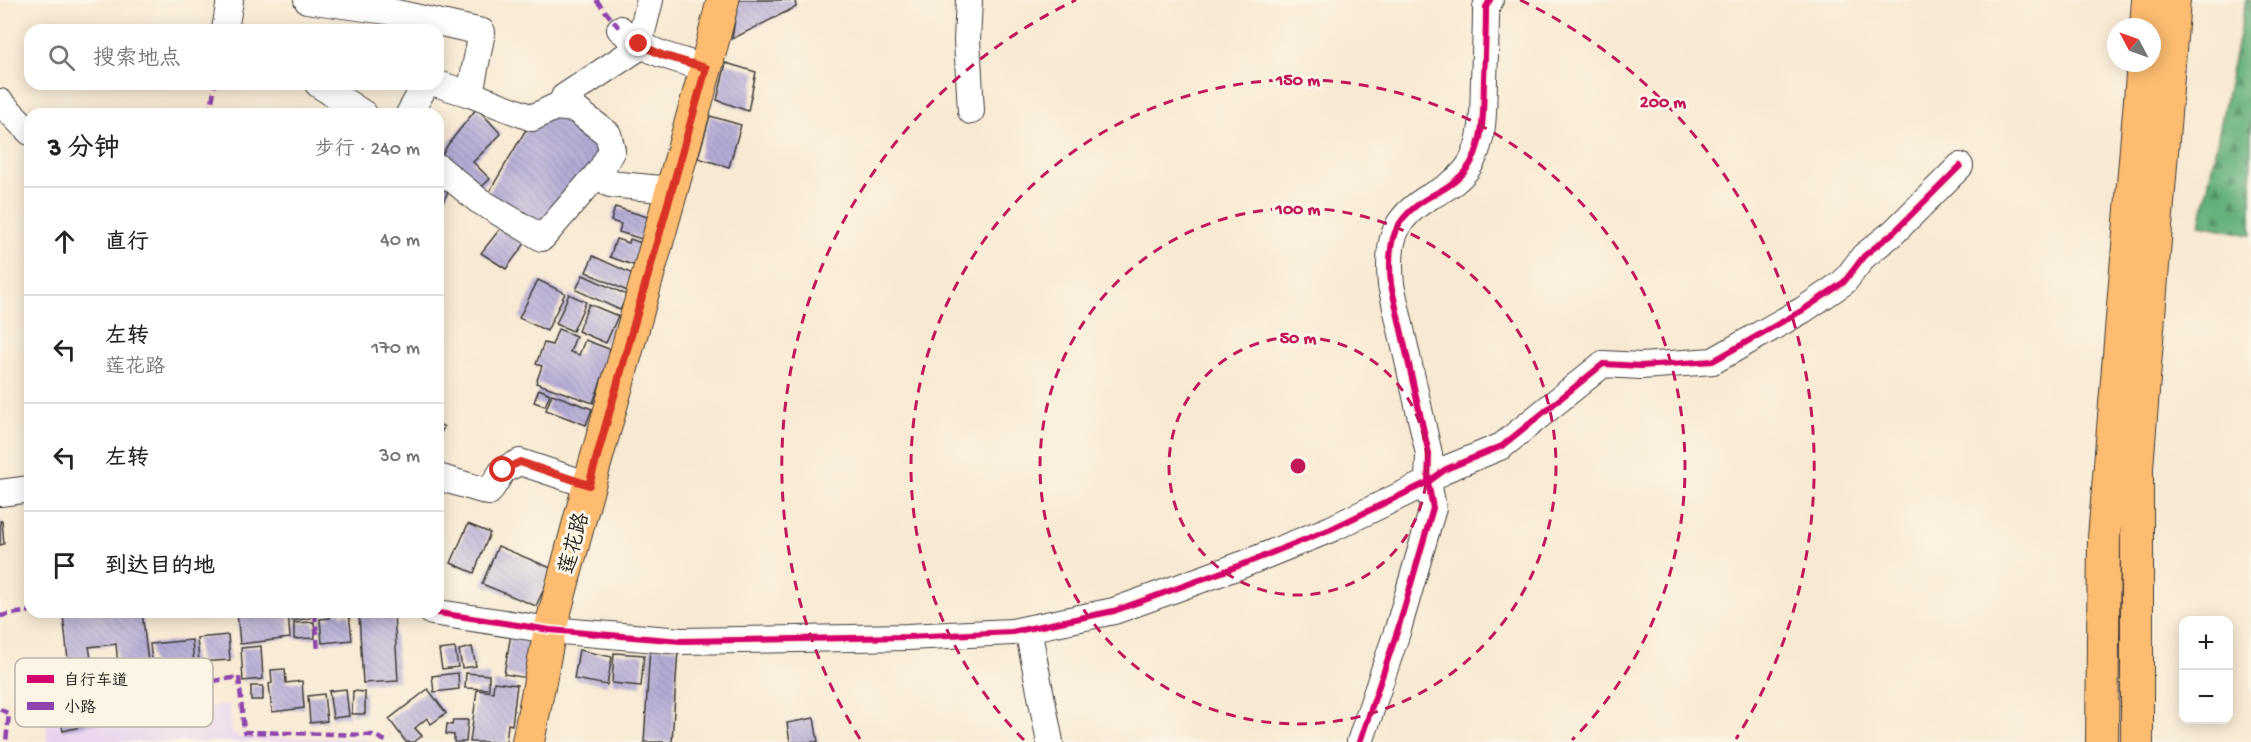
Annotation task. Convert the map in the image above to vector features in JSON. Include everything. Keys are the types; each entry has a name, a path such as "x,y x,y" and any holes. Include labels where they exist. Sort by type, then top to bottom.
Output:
{"main road":[{"name":"莲花路","path":"528,742 550,630 723,0"},
{"path":"2147,18 2148,0"},
{"path":"2137,742 2137,467 2174,0"},
{"path":"2102,742 2104,538 2142,72"}],"street":[{"path":"226,24 230,0"},
{"path":"307,0 389,5 482,32 470,94"},
{"path":"629,36 650,0"},
{"path":"969,0 967,40 971,111"},
{"path":"1360,742 1398,629 1433,508 1428,482 1429,454 1391,285 1389,257 1395,231 1402,219 1421,202 1452,185 1472,162 1483,127 1486,7 1490,0"},
{"path":"629,36 662,55 706,68"},
{"path":"564,97 635,50 629,36"},
{"path":"444,86 532,118 555,108 574,109 608,134 612,150 601,170 542,238 478,200 444,172"},
{"path":"327,90 355,108"},
{"path":"412,108 422,90"},
{"path":"0,102 24,126"},
{"path":"444,614 550,630 681,641 907,638 1012,632 1114,611 1244,564 1331,529 1428,482 1446,469 1502,446 1603,364 1641,366 1713,361 1803,310 1844,282 1864,256 1894,232 1960,166"},
{"path":"601,170 610,184 671,190"},
{"path":"444,479 489,492 503,470 520,462 589,485"},
{"path":"0,494 24,490"},
{"path":"1028,629 1050,742"}],"shaded area":[{"path":"229,704 232,733 238,733 238,737 364,739 371,742 47,742 47,727 213,727 213,706"}],"green space":[{"path":"2246,0 2251,0 2251,235 2200,225"}],"building":[{"path":"738,0 795,0 796,7 732,39"},
{"path":"726,63 756,72 748,111 717,100"},
{"path":"477,108 501,134 473,162 490,179 476,192 444,166 444,151"},
{"path":"551,115 573,115 602,138 595,169 539,230 488,194 525,131"},
{"path":"710,116 741,125 729,167 698,158"},
{"path":"444,181 451,186 444,200"},
{"path":"615,207 651,218 645,240 619,232 621,224 611,221"},
{"path":"503,225 526,242 506,269 481,253"},
{"path":"616,239 629,243 630,239 644,244 636,266 610,257"},
{"path":"593,256 635,275 627,291 586,272"},
{"path":"583,275 627,295 620,310 576,290"},
{"path":"538,280 565,293 547,331 519,318"},
{"path":"569,294 586,302 573,331 556,324"},
{"path":"589,304 618,316 606,343 578,331"},
{"path":"558,329 576,336 570,352 579,355 585,340 612,350 593,403 536,383 542,366 536,364 544,343 552,345"},
{"path":"539,389 550,394 545,406 534,402"},
{"path":"552,394 592,409 586,425 546,410"},
{"path":"0,521 2,521 4,544 0,545"},
{"path":"468,524 490,533 474,573 451,563"},
{"path":"498,546 553,569 536,606 482,584"},
{"path":"63,618 143,618 148,658 117,658 116,644 89,647 91,658 68,658"},
{"path":"238,618 288,618 290,638 240,644"},
{"path":"292,618 311,618 293,621"},
{"path":"349,618 352,640 322,643 320,619"},
{"path":"359,618 394,618 398,681 363,683"},
{"path":"314,622 315,638 294,639 294,623"},
{"path":"511,634 534,638 527,678 504,674"},
{"path":"228,635 230,660 213,661 213,658 199,658 197,638"},
{"path":"192,640 193,658 152,658 150,644"},
{"path":"261,646 263,679 243,681 241,648"},
{"path":"472,647 476,666 462,668 459,650"},
{"path":"650,647 678,649 672,742 644,742"},
{"path":"455,648 458,667 442,669 439,650"},
{"path":"579,650 612,657 607,685 574,679"},
{"path":"614,653 644,655 641,686 612,683"},
{"path":"285,669 286,683 302,681 304,708 272,712 269,684 272,683 271,670"},
{"path":"458,673 459,689 434,692 432,676"},
{"path":"466,673 489,675 489,689 465,688"},
{"path":"494,682 517,685 512,725 508,724 506,742 470,742 477,690 493,692"},
{"path":"251,686 263,686 263,700 251,700"},
{"path":"346,689 349,716 333,718 329,691"},
{"path":"428,689 446,713 431,724 427,718 415,728 422,736 414,742 406,742 389,719"},
{"path":"353,691 365,692 365,714 352,714"},
{"path":"324,694 327,721 310,723 308,696"},
{"path":"814,718 818,742 790,742 787,723"},
{"path":"453,720 468,720 466,742 454,742 454,735 446,734 447,724 452,725"},
{"path":"62,727 80,727 63,731"}],"marked path":[{"path":"596,0 620,29"},
{"path":"211,108 214,90"},
{"path":"0,616 24,612"},
{"path":"315,618 318,652"},
{"path":"213,681 239,677 244,732 373,735 388,742"},
{"path":"0,709 9,714 6,742"}],"cycle path":[{"path":"1360,742 1398,629 1433,508 1428,482 1429,454 1391,285 1392,244 1400,222 1408,213 1418,204 1449,186 1472,161 1479,141 1482,121 1486,7 1490,0"},
{"path":"444,614 550,630 681,641 907,637 1012,632 1114,611 1244,564 1331,529 1428,482 1446,469 1502,446 1603,364 1641,366 1713,361 1803,310 1844,282 1864,256 1894,232 1960,166"}],"route":[{"path":"503,470 520,462 589,485 706,68 662,55 639,44"}]}
